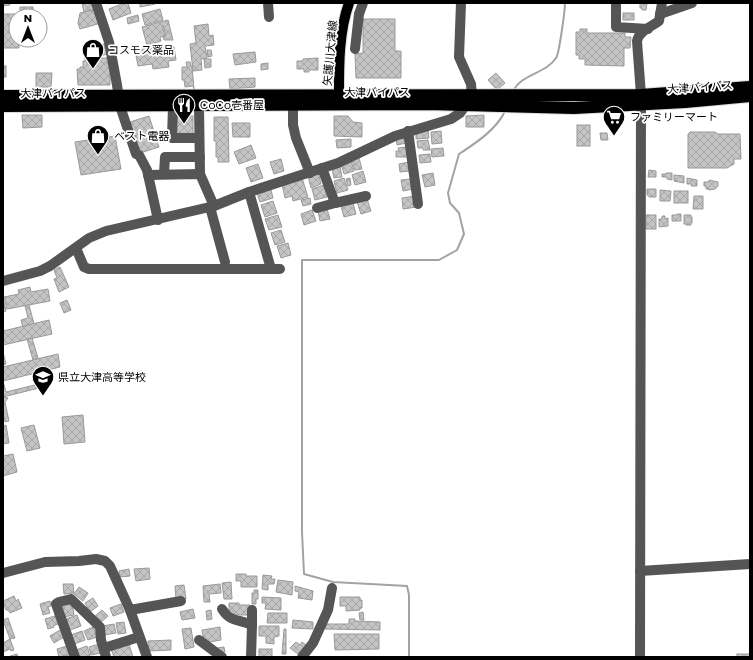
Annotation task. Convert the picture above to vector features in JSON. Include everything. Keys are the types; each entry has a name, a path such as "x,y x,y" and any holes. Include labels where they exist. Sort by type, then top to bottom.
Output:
{"highway":[{"name":"大津バイパス","path":"3,106 119,101 469,100 574,108 750,87"},
{"name":"大津バイパス","path":"3,96 119,101 172,106 293,105 339,100"},
{"name":"大津バイパス","path":"641,100 750,96"}],"main road":[{"name":"矢護川大津線","path":"339,100 341,45 347,7"}],"street":[{"path":"96,3 109,42 119,101 136,154 139,155 148,175 158,220"},
{"path":"268,3 269,17"},
{"path":"355,49 359,14 363,3"},
{"path":"3,281 45,268 89,238 106,231 158,220 212,206 249,192 310,173 360,154 408,131 451,119 460,113 469,100 471,84 459,57 461,3"},
{"path":"616,3 616,27 648,29"},
{"path":"640,657 641,100 637,41 638,36 659,21 662,3"},
{"path":"660,14 692,3"},
{"path":"293,105 293,125 296,138 310,173"},
{"path":"172,106 172,138 199,138"},
{"path":"199,106 200,174 212,206 225,262"},
{"path":"408,131 418,204"},
{"path":"164,174 165,157 200,157"},
{"path":"322,168 335,204"},
{"path":"148,175 200,174"},
{"path":"76,248 84,267 89,269 276,269 249,192"},
{"path":"317,208 366,196"},
{"path":"3,573 45,562 96,559 105,562 110,566 130,610 147,657"},
{"path":"640,571 750,564"},
{"path":"302,657 313,643 328,610 332,588"},
{"path":"75,657 56,604 59,602 72,598 100,628 101,640 105,653 139,637"},
{"path":"130,610 181,602"},
{"path":"222,609 226,616 230,619 242,621 252,625"},
{"path":"251,657 252,610"},
{"path":"199,640 222,657"}],"building":[{"path":"3,3 10,3 10,5 3,6"},
{"path":"82,3 93,3 96,9 84,12"},
{"path":"124,3 128,3 131,13 113,20 109,9"},
{"path":"140,3 155,3 155,4 140,7"},
{"path":"640,3 647,3 646,10 642,10 642,8 640,8"},
{"path":"20,7 33,7 33,8"},
{"path":"97,9 101,23 80,29 78,23 80,13"},
{"path":"160,9 163,20 145,25 142,14"},
{"path":"623,13 634,13 634,20 623,20"},
{"path":"3,14 8,14 8,48 3,48"},
{"path":"138,15 139,21 128,24 127,18"},
{"path":"363,19 395,19 395,51 401,51 401,78 356,78 355,54 363,53"},
{"path":"168,20 173,40 164,40 163,37 166,36 163,25 165,36 160,37 161,41 147,45 142,27"},
{"path":"208,24 209,36 213,35 214,45 205,46 207,58 201,59 202,70 193,71 190,44 196,43 194,26"},
{"path":"580,29 587,29 587,33 625,33 625,37 631,37 630,48 624,48 624,66 585,65 585,59 579,59 579,55 576,55 576,32 580,32"},
{"path":"104,44 108,54 99,56 96,46"},
{"path":"172,45 174,47 176,60 168,61 169,67 153,69 152,64 138,66 135,50"},
{"path":"207,50 211,50 212,56 208,57"},
{"path":"255,52 256,62 235,65 233,54"},
{"path":"85,53 93,53 93,58 107,58 107,63 110,67 110,85 78,85 77,69 83,67"},
{"path":"318,58 318,70 309,70 309,72 304,72 304,69 297,69 297,61"},
{"path":"204,59 211,59 211,67 205,68"},
{"path":"186,62 190,62 192,66 194,89 193,86 185,87 184,80 182,80 182,67 187,67"},
{"path":"268,63 268,69 261,70 261,64"},
{"path":"3,66 6,66 6,77 3,77"},
{"path":"36,73 52,73 51,87 36,87"},
{"path":"496,73 505,83 497,90 488,80"},
{"path":"255,78 255,87 230,89 229,79"},
{"path":"22,115 42,115 42,127 23,128"},
{"path":"484,115 484,127 466,127 466,116"},
{"path":"149,116 159,147 140,153 130,122"},
{"name":"CoCo壱番屋","path":"175,116 193,116 193,134 175,134"},
{"path":"334,116 348,116 353,122 362,123 362,137 334,136"},
{"path":"214,117 228,117 229,162 218,162 218,157 216,157"},
{"path":"232,123 250,123 250,137 233,137"},
{"path":"577,125 590,125 590,146 577,146"},
{"path":"416,130 428,130 429,138 416,139"},
{"path":"441,131 442,143 432,144 431,132"},
{"path":"690,132 740,134 741,159 734,159 734,164 727,168 688,168 688,134"},
{"path":"600,133 607,133 608,140 601,140"},
{"path":"405,134 406,143 397,145 396,137"},
{"name":"ベスト電器","path":"115,136 121,169 81,175 75,142"},
{"path":"351,139 351,147 337,148 336,140"},
{"path":"428,140 430,150 418,148 417,141"},
{"path":"251,145 256,158 239,164 234,152"},
{"path":"406,147 407,157 396,157 396,151 399,151 398,148"},
{"path":"443,148 444,156 432,157 431,149"},
{"path":"430,154 431,162 420,163 419,155"},
{"path":"359,158 362,169 355,170 352,160"},
{"path":"281,159 284,171 274,174 270,162"},
{"path":"351,161 354,171 344,174 341,164"},
{"path":"409,162 410,171 400,172 399,164"},
{"path":"258,164 263,178 251,182 246,168"},
{"path":"340,167 342,177 334,178 332,169"},
{"path":"649,170 656,171 656,177 648,177"},
{"path":"363,171 366,182 355,185 352,175"},
{"path":"318,172 321,184 311,188 308,176"},
{"path":"433,173 435,185 425,187 422,175"},
{"path":"672,173 672,180 667,179 667,177 662,177 662,174"},
{"path":"674,175 684,176 684,183 674,181"},
{"path":"302,178 308,197 293,201 292,196 285,198 282,184"},
{"path":"344,178 348,190 337,193 334,181"},
{"path":"350,178 351,185 348,186 346,179"},
{"path":"687,178 697,180 697,186 687,184"},
{"path":"411,179 413,189 403,191 401,180"},
{"path":"709,180 718,182 718,186 715,189 709,190 706,189 706,186 704,186 704,182 709,182"},
{"path":"324,185 327,197 315,200 312,189"},
{"path":"270,186 273,198 260,202 256,190"},
{"path":"647,189 656,189 656,197 649,197 647,195"},
{"path":"660,190 671,191 670,201 660,201"},
{"path":"674,191 688,191 688,203 674,203"},
{"path":"415,196 417,207 403,209 402,198"},
{"path":"694,196 703,196 703,209 693,209"},
{"path":"310,198 311,204 303,206 301,200"},
{"path":"367,199 371,211 361,214 357,202"},
{"path":"273,201 277,213 265,217 261,205"},
{"path":"353,203 356,214 344,217 341,206"},
{"path":"327,209 330,219 320,221 318,211"},
{"path":"312,210 316,221 304,225 301,214"},
{"path":"681,214 681,221 672,221 672,215"},
{"path":"278,215 282,227 269,230 265,219"},
{"path":"646,215 656,215 656,229 646,229"},
{"path":"684,215 691,215 691,225 684,224"},
{"path":"662,216 665,216 665,219 668,218 668,226 659,227 659,219 662,219"},
{"path":"281,230 285,242 275,245 271,233"},
{"path":"288,243 291,255 281,258 277,246"},
{"path":"60,267 69,287 59,292 54,279 57,278 54,270"},
{"path":"30,287 31,292 48,289 50,301 7,309 4,297 19,294 18,290"},
{"path":"3,298 6,311 3,312"},
{"path":"67,300 71,310 64,313 60,303"},
{"path":"29,305 34,324 23,327 21,320 28,318 25,306"},
{"path":"49,320 52,334 3,345 3,331"},
{"path":"32,338 38,358 33,360 27,339"},
{"path":"3,352 6,364 3,365"},
{"path":"58,354 60,367 3,381 3,367"},
{"path":"39,372 43,387 3,397 3,381 6,392 39,384 36,373"},
{"path":"3,397 8,398 5,402 9,421 5,422 3,412"},
{"path":"83,415 85,442 64,444 62,417"},
{"path":"6,425 9,443 3,444 3,426"},
{"path":"34,425 40,448 27,451 21,428"},
{"path":"13,454 17,472 3,476 3,456"},
{"path":"149,568 150,579 136,581 134,569"},
{"path":"129,569 130,576 120,577 119,571"},
{"path":"236,574 257,576 257,587 241,587 241,581 236,581"},
{"path":"263,575 272,576 271,579 275,579 274,584 268,584 268,590 262,589"},
{"path":"278,580 293,582 292,595 276,592"},
{"path":"231,582 232,599 224,599 222,583"},
{"path":"63,584 73,584 74,593 64,594"},
{"path":"220,584 221,593 209,594 210,602 204,602 203,586"},
{"path":"184,585 186,599 176,600 175,586"},
{"path":"295,586 313,591 312,600 298,598 299,592 295,591"},
{"path":"79,587 88,593 83,601 74,594"},
{"path":"254,590 258,590 258,599 256,599 256,604 252,604 252,593 254,593"},
{"path":"14,596 16,601 18,599 22,608 10,613 6,610 3,601"},
{"path":"262,597 281,598 281,610 265,609 266,603 262,603"},
{"path":"340,597 360,597 360,600 362,600 362,608 360,608 360,610 346,611 346,606 340,606"},
{"path":"93,598 98,606 90,612 85,603"},
{"path":"50,601 51,606 48,607 50,613 43,615 40,604"},
{"path":"72,603 74,615 63,617 61,605"},
{"path":"229,603 250,605 250,615 233,615 233,611 229,611"},
{"path":"121,604 124,612 113,616 110,608"},
{"path":"193,609 195,618 182,620 180,612"},
{"path":"102,610 108,616 99,624 93,618"},
{"path":"211,610 212,619 207,620 206,611"},
{"path":"363,612 364,620 360,620 359,613"},
{"path":"268,613 287,613 287,623 267,623"},
{"path":"77,615 81,626 70,630 66,619"},
{"path":"55,616 58,624 48,629 45,619"},
{"path":"8,618 15,638 10,639 3,620"},
{"path":"349,619 355,619 355,621 380,622 380,630 325,629 325,624 349,624"},
{"path":"293,620 313,622 313,629 292,628"},
{"path":"124,622 126,633 118,634 116,623"},
{"path":"114,624 116,633 104,635 103,626"},
{"path":"259,626 279,626 279,636 274,637 274,644 266,643 266,636 259,636"},
{"path":"93,627 97,637 88,640 84,631"},
{"path":"220,627 221,640 204,643 202,630"},
{"path":"191,628 194,647 185,649 182,629"},
{"path":"284,629 286,629 286,654 282,654"},
{"path":"60,630 64,637 54,643 50,636"},
{"path":"82,631 85,640 74,644 71,635"},
{"path":"334,634 379,634 379,649 335,650"},
{"path":"10,639 14,650 11,651 10,649 3,652 3,643"},
{"path":"171,640 171,650 149,651 148,641"},
{"path":"296,642 300,645 302,642 306,645 298,654 290,648"},
{"path":"99,644 101,653 91,655 89,647"},
{"path":"129,644 133,657 114,657 111,649"},
{"path":"67,646 69,655 59,657 57,649"},
{"path":"87,646 90,656 78,657 76,650"},
{"path":"224,647 225,652 218,653 217,648"},
{"path":"259,649 272,649 272,657 259,657"},
{"path":"17,654 18,657 10,657 10,656"},
{"path":"737,654 750,654 750,657 737,657"}],"waterway":[{"path":"513,92 521,81 546,68 556,58 563,23 565,3"},
{"path":"409,657 409,595 407,586 333,582 304,574 302,532 302,260 439,260 457,250 464,234 459,213 450,203 448,193 459,154 491,130 497,124 505,111"}],"place":[{"name":"コスモス薬品","path":"93,70"},
{"name":"CoCo壱番屋","path":"184,124"},
{"name":"ファミリーマート","path":"614,136"},
{"name":"ベスト電器","path":"98,156"},
{"name":"県立大津高等学校","path":"43,396"}]}
